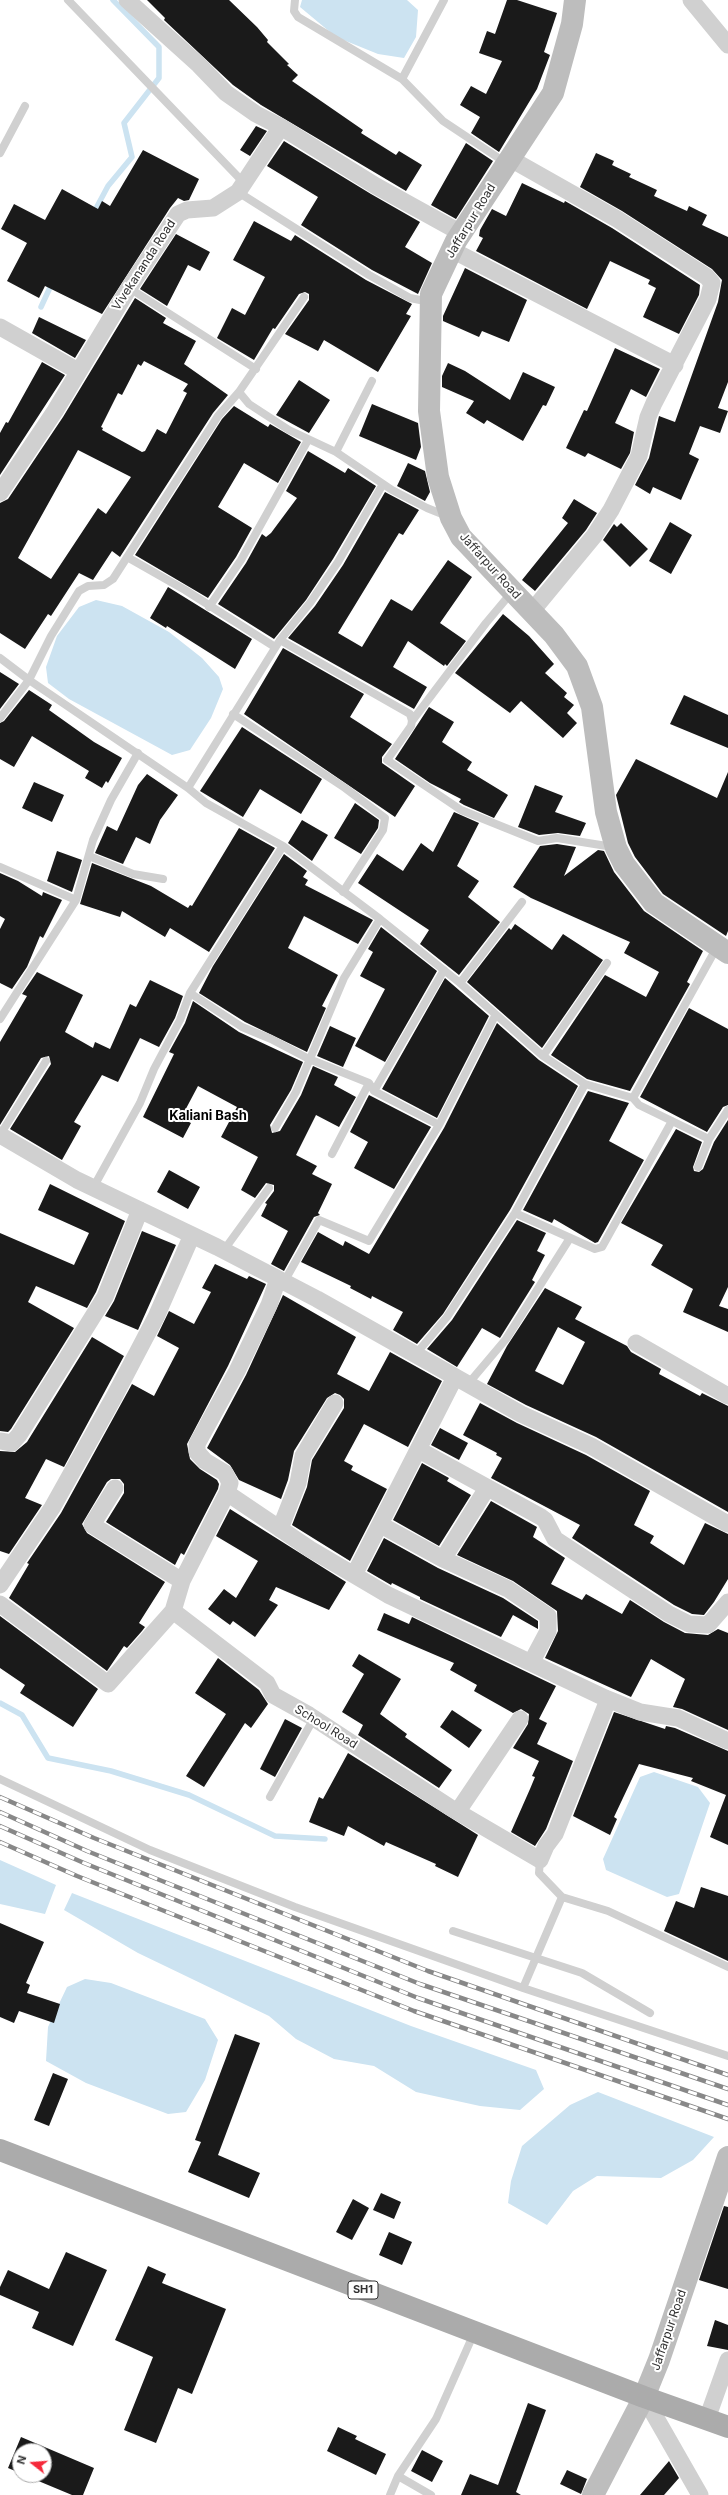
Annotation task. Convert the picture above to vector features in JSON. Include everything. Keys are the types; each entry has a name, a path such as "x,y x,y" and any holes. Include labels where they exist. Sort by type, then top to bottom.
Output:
{"main road":[{"name":"SH1","path":"0,2150 644,2397 728,2427"}],"street":[{"path":"127,0 199,65 226,93 256,114 281,127 376,186 456,241 675,365"},
{"name":"Jaffarpur Road","path":"575,0 572,24 553,93 456,241 431,294 430,411 438,477 451,518 461,537 554,635 577,666 592,707 606,812 616,848 624,864 654,904 722,950"},
{"path":"691,0 728,46"},
{"name":"Vivekananda Road","path":"0,493 55,411 128,288 178,214 187,210 213,208 241,188 281,127"},
{"path":"508,160 617,219 710,280 712,288 708,299 648,417 640,456 611,510 594,536 532,611"},
{"path":"0,327 78,371"},
{"path":"0,1135 93,1188 224,1250 281,1280 414,1356 521,1414 591,1446 728,1524"},
{"path":"0,1441 12,1443 19,1435 105,1297 140,1210"},
{"path":"0,1585 52,1508 114,1397 156,1317 192,1235"},
{"path":"0,1604 108,1684 173,1611 182,1581 227,1493 230,1483 225,1473 205,1461 197,1452 197,1444 237,1372 281,1280"},
{"path":"636,1343 728,1396"},
{"path":"354,1575 419,1450 462,1381"},
{"path":"280,1529 298,1483 303,1456 335,1403"},
{"path":"419,1450 545,1520 555,1539 669,1614 689,1624 708,1625 728,1602"},
{"path":"115,1488 92,1525 182,1581"},
{"path":"443,1560 487,1488"},
{"path":"227,1493 280,1529 388,1595 608,1700 640,1712 678,1718 728,1741"},
{"path":"381,1525 443,1560 508,1590 548,1616 548,1631 531,1663"},
{"name":"School Road","path":"173,1611 267,1683 273,1695 314,1718 458,1812 540,1860"},
{"path":"540,1860 546,1846 555,1834 608,1700"},
{"path":"458,1812 520,1719"},
{"name":"Jaffarpur Road","path":"593,2495 644,2397 659,2360 728,2157"},
{"path":"707,2419 728,2360"},
{"path":"644,2397 700,2495"}],"lane":[{"path":"68,0 241,188 383,282 410,298 431,302"},
{"path":"295,0 294,11 298,17 402,79 443,121 508,160"},
{"path":"402,79 444,0"},
{"path":"0,153 25,106"},
{"path":"128,288 256,369"},
{"path":"0,718 29,680 51,636 79,591 88,586 108,584 218,416 239,392 256,369 304,297"},
{"path":"336,452 372,381"},
{"path":"239,392 249,404 308,440 336,452 383,484 427,508 451,518"},
{"path":"209,607 241,560 308,440"},
{"path":"188,788 232,714 275,647 310,603 338,562 383,484"},
{"path":"127,557 185,590 209,607 275,647"},
{"path":"513,591 486,623 412,721 387,760 461,810 538,841 557,838 616,848"},
{"path":"280,640 410,714 412,721"},
{"path":"0,658 29,680 188,788 206,803 283,846 380,919 444,970 495,1016 543,1056 585,1084 634,1098 639,1105 708,1139"},
{"path":"232,714 345,788 385,818 382,830 344,892"},
{"path":"0,1019 76,900 93,840 111,800 138,753"},
{"path":"93,1188 140,1103 154,1069 180,1020 190,993 283,846"},
{"path":"89,856 133,874 163,879"},
{"path":"0,867 76,900"},
{"path":"460,983 522,902"},
{"path":"275,1128 296,1092 344,978 380,919"},
{"path":"634,1098 722,950"},
{"path":"543,1056 607,963"},
{"path":"374,1091 444,970"},
{"path":"190,993 242,1027 271,1039 309,1059 369,1083 374,1091 438,1125"},
{"path":"281,1280 319,1220 369,1241 438,1125 495,1016"},
{"path":"0,1135 46,1060"},
{"path":"332,1154 369,1083"},
{"path":"414,1356 447,1317 515,1213 585,1084"},
{"path":"698,1168 708,1139 728,1110"},
{"path":"515,1213 595,1249 602,1247 672,1121"},
{"path":"224,1250 269,1188"},
{"path":"462,1381 506,1339 570,1238"},
{"path":"270,1797 314,1718"},
{"path":"0,1779 150,1850 295,1907 523,1988 728,2056"},
{"path":"540,1860 539,1873 562,1897 615,1914 728,1967"},
{"path":"523,1988 537,1958 547,1928 562,1897"},
{"path":"453,1931 582,1973 650,2013"},
{"path":"390,2495 398,2476 436,2418 474,2332"},
{"path":"398,2476 431,2495"}],"water":[{"path":"302,0 407,0 418,10 416,37 404,58 378,54 336,37 300,7"},
{"path":"96,600 122,606 169,632 202,658 219,677 223,689 211,718 190,750 172,755 69,699 48,683 46,667 57,636 79,607"},
{"path":"654,1772 698,1787 710,1803 679,1894 667,1897 606,1870 603,1859 640,1777"},
{"path":"0,1860 56,1885 45,1914 0,1904"},
{"path":"72,1893 411,2026 536,2070 544,2089 520,2110 480,2106 416,2092 374,2066 334,2059 296,2039 269,2016 138,1953 64,1910"},
{"path":"85,1979 111,1983 205,2019 218,2040 205,2080 186,2112 168,2114 86,2083 46,2061 48,2027 67,1987"},
{"path":"598,2092 714,2137 693,2160 661,2178 597,2176 573,2191 547,2225 508,2203 511,2181 522,2146 570,2105"}],"building":[{"path":"147,0 229,0 257,27 268,40 267,42 298,75 292,81 363,130 361,133 396,155 399,151 422,165 406,191 261,105 233,85 164,20 165,18"},
{"path":"507,0 517,0 557,13 544,52 550,55 537,89 499,152 471,133 480,117 460,105 471,86 486,94 502,61 479,53 487,31 495,34"},
{"path":"256,126 267,131 250,156 240,150"},
{"path":"284,141 420,222 405,247 432,263 418,294 372,270 301,225 318,197 267,166"},
{"path":"466,143 493,161 456,219 431,205"},
{"path":"143,150 199,179 189,200 184,201 178,198 170,208 102,314 45,286 39,298 7,281 27,243 1,229 14,204 45,220 62,189 98,209 102,201 110,206"},
{"path":"596,153 614,161 612,165 631,174 629,177 657,190 654,196 687,211 689,206 707,215 702,225 728,237 728,382 718,408 728,411 720,433 700,426 689,454 699,459 681,500 653,487 650,494 635,485 649,458 659,416 675,422 718,302 722,280 712,269 622,211 580,187"},
{"path":"522,183 564,203 565,201 612,228 700,285 699,295 679,334 643,317 656,288 648,284 650,280 610,261 587,309 476,251 483,238 479,236 480,230 492,209 506,216"},
{"path":"254,221 291,241 295,235 366,280 412,304 406,314 411,316 378,372 324,340 318,351 285,334 309,300 309,294 305,292 299,294 275,329 273,328 254,360 217,338 232,308 245,315 265,277 233,260"},
{"path":"176,234 210,252 200,271 188,265 167,306 140,289"},
{"path":"465,268 527,300 509,342 482,331 479,337 443,321 443,316"},
{"path":"135,298 166,318 163,323 196,341 184,364 228,395 213,413 120,557 112,551 93,580 79,573 51,616 48,614 25,649 0,633 0,503 8,499 63,417","holes":["144,361 188,384 183,391 187,393 166,434 157,429 145,451 142,452 102,430 103,428 101,427 118,393 122,395 138,364 141,366","78,450 131,477 106,514 98,508 51,579 18,558"]},
{"path":"39,317 86,340 75,358 32,333"},
{"path":"615,348 660,369 646,397 631,389 615,423 634,432 630,453 621,469 588,453 585,457 566,448 584,410 587,411"},
{"path":"42,362 65,375 0,475 0,433 6,422 8,423"},
{"path":"448,363 465,371 510,400 523,372 555,387 546,406 543,405 523,441 487,420 484,424 466,413 474,401 442,387 442,376"},
{"path":"299,380 330,400 309,433 276,415"},
{"path":"372,404 418,423 421,447 416,460 359,436"},
{"path":"234,406 268,427 270,424 301,442 278,483 244,463 218,507 252,528 236,557 208,598 135,555 222,419"},
{"path":"308,451 345,473 348,468 376,486 333,559 306,600 274,639 218,604 246,563 262,534 266,537 271,533 297,498 286,491"},
{"path":"408,463 425,471 430,492 425,501 397,486"},
{"path":"385,492 419,510 403,535 399,533 338,633 362,647 391,599 412,611 448,560 472,577 440,623 466,641 447,666 445,664 444,666 408,641 393,667 427,687 414,709 288,638 315,606 343,565"},
{"path":"574,499 597,513 586,530 535,591 522,580 568,523 562,518"},
{"path":"670,522 692,535 671,574 649,561"},
{"path":"621,523 648,549 630,567 603,540 614,524 617,527"},
{"path":"168,587 252,639 235,669 167,626 166,628 150,618"},
{"path":"503,614 529,636 554,664 545,673 567,693 564,697 574,705 567,713 577,723 563,738 521,701 510,713 455,673"},
{"path":"283,648 364,694 350,717 392,744 382,757 382,763 415,786 395,817 244,714"},
{"path":"0,672 19,684 0,709"},
{"path":"29,690 52,705 49,710 94,742 122,758 108,783 106,781 102,788 85,778 89,771 32,736 14,767 0,759 0,723 4,721"},
{"path":"684,695 728,715 728,748 670,724"},
{"path":"429,707 454,722 442,742 472,762 467,770 508,795 494,818 464,805 459,802 461,799 430,783 395,759"},
{"path":"242,727 322,779 301,814 260,789 243,817 200,791"},
{"path":"636,759 717,798 728,772 728,931 726,936 663,894 635,857 628,843 616,795"},
{"path":"147,774 178,795 160,820 150,844 136,837 123,864 95,853 107,826 117,831 138,785"},
{"path":"34,782 64,795 52,822 22,808"},
{"path":"535,785 563,796 555,812 586,823 580,836 558,833 539,835 518,827"},
{"path":"355,803 379,820 378,828 361,854 334,838"},
{"path":"454,812 479,823 457,866 479,881 468,897 500,922 459,975 420,944 429,930 358,883 377,854 403,871 421,843 433,852"},
{"path":"302,820 328,835 312,861 288,843"},
{"path":"239,828 275,848 209,952 170,928 165,937 122,911 120,917 80,904 92,863 151,886 188,908 190,905 192,906"},
{"path":"557,844 576,847 564,876 598,850 604,851 614,872 644,911 703,951 687,982 690,984 630,1091 587,1079 551,1055 605,975 646,997 659,972 624,953 630,942 531,898 513,887 540,846"},
{"path":"57,851 82,860 72,892 47,881"},
{"path":"284,854 307,871 303,877 308,880 305,885 373,920 358,944 304,916 288,948 338,975 322,1006 326,1008 307,1052 245,1022 199,993 213,966"},
{"path":"0,873 18,881 42,896 43,892 62,900 43,938 40,936 27,967 12,989 0,983 0,929 5,919 0,916"},
{"path":"515,924 552,950 563,934 603,960 542,1048 467,982 509,928 511,930"},
{"path":"381,927 437,971 385,1062 355,1046 385,989 360,976 373,952 368,949"},
{"path":"37,972 83,995 65,1032 93,1048 95,1042 110,1049 130,1004 136,1007 150,980 183,996 175,1018 159,1047 140,1038 118,1082 102,1075 74,1122 81,1126 62,1160 10,1129 51,1064 49,1056 41,1058 0,1125 0,1042 27,996 22,994"},
{"path":"445,978 489,1016 437,1118 382,1089"},
{"path":"193,1001 239,1032 303,1062 291,1090 270,1125 272,1133 280,1131 301,1095 313,1066 338,1077 334,1085 356,1097 339,1127 316,1115 296,1155 317,1166 312,1174 332,1184 318,1213 320,1215 314,1217 284,1271 271,1264 288,1231 261,1216 267,1204 265,1203 274,1191 274,1185 266,1183 255,1198 241,1190 258,1157 221,1137 237,1107 198,1086 181,1118 191,1123 183,1138 143,1117 174,1054 169,1052 185,1023"},
{"path":"689,1008 728,1029 728,1105 723,1107 707,1132 640,1097"},
{"path":"497,1023 539,1060 578,1086 510,1210 443,1314 417,1344 393,1330 403,1312 372,1296 371,1299 350,1288 351,1286 301,1262 318,1232 343,1246 345,1241 369,1254 444,1128"},
{"path":"330,1026 356,1038 343,1067 317,1056"},
{"path":"588,1091 629,1103 609,1141 644,1160 598,1242 595,1243 554,1219 552,1223 523,1210"},
{"path":"369,1095 431,1127 394,1189 354,1168 368,1142 350,1132"},
{"path":"728,1120 728,1287 719,1306 728,1309 728,1332 683,1312 693,1289 651,1265 663,1245 621,1223 676,1129 702,1142 693,1167 694,1171 699,1172 703,1169 714,1142"},
{"path":"169,1170 200,1187 188,1209 157,1192"},
{"path":"50,1184 125,1221 96,1292 87,1308 36,1286 28,1302 74,1328 11,1429 8,1432 0,1431 0,1233 74,1265 89,1233 38,1210"},
{"path":"517,1220 546,1233 537,1251 545,1255 532,1280 535,1282 500,1338 482,1328 457,1367 427,1349 452,1320"},
{"path":"142,1231 176,1245 138,1330 105,1316 114,1301"},
{"path":"215,1264 247,1279 249,1276 266,1284 228,1366 187,1444 190,1459 200,1469 217,1480 219,1484 218,1489 184,1555 181,1553 175,1565 106,1522 124,1493 124,1484 120,1479 111,1479 107,1482 82,1524 87,1533 165,1582 139,1623 145,1627 127,1648 124,1646 107,1671 9,1598 29,1564 27,1563 61,1513 132,1384 154,1396 179,1348 157,1336 169,1311 194,1324 211,1292 202,1288"},
{"path":"545,1288 582,1307 575,1319 627,1346 631,1352 661,1369 659,1374 700,1396 702,1393 728,1406 728,1512 596,1437 526,1405 487,1384 507,1346","holes":["558,1327 585,1342 563,1385 535,1371"]},
{"path":"283,1295 356,1337 337,1374 369,1391 390,1352 442,1381 408,1447 364,1424 344,1461 353,1466 351,1470 387,1489 350,1561 292,1525 307,1487 312,1460 344,1408 344,1399 340,1395 335,1393 327,1398 294,1451 288,1480 281,1499 239,1480 230,1465 207,1448 246,1375"},
{"path":"92,1337 124,1356 64,1467 46,1459 25,1498 42,1505 9,1554 0,1551 0,1451 15,1452 27,1442"},
{"path":"480,1403 517,1423 586,1455 650,1491 634,1525 654,1536 650,1543 684,1565 705,1523 728,1534 728,1579 704,1615 692,1614 674,1605 572,1538 580,1525 491,1478 502,1458 496,1455 497,1453 463,1435"},
{"path":"440,1428 468,1443 459,1460 431,1445"},
{"path":"422,1463 449,1478 447,1481 471,1495 439,1546 393,1520"},
{"path":"491,1501 537,1527 533,1537 565,1558 551,1584 582,1600 586,1594 622,1614 630,1600 664,1622 685,1633 708,1635 718,1629 728,1633 728,1730 682,1709 673,1707 685,1679 651,1659 631,1697 545,1658 558,1631 557,1611 513,1581 457,1555"},
{"path":"230,1509 346,1582 329,1610 276,1587 269,1600 278,1605 255,1637 233,1621 230,1625 208,1609 224,1589 236,1598 258,1561 216,1536"},
{"path":"384,1538 438,1568 503,1598 538,1621 538,1629 513,1615 501,1637 420,1599 420,1597 392,1583 391,1585 367,1571"},
{"path":"384,1613 409,1624 412,1617 556,1686 539,1719 547,1723 537,1744 573,1761 546,1829 535,1846 511,1832 535,1777 532,1776 539,1761 513,1748 528,1724 529,1714 521,1709 513,1713 474,1691 477,1685 450,1670 454,1663 377,1630"},
{"path":"0,1616 98,1689 73,1727 20,1693 25,1685 0,1668"},
{"path":"359,1654 401,1679 380,1714 407,1734 405,1737 452,1770 439,1788 358,1735 363,1725 342,1712 364,1674 352,1666"},
{"path":"218,1658 259,1690 268,1704 251,1728 245,1723 204,1787 186,1776 226,1714 195,1693"},
{"path":"452,1710 482,1730 469,1748 440,1727"},
{"path":"614,1712 665,1729 666,1726 675,1728 728,1751 728,1845 710,1837 726,1795 691,1781 693,1778 639,1764 614,1817 617,1819 610,1835 573,1816"},
{"path":"285,1719 302,1728 275,1777 260,1769"},
{"path":"348,1753 478,1835 458,1877 435,1866 436,1864 386,1842 384,1846 348,1826 344,1836 309,1822 319,1797 323,1799"},
{"path":"701,1887 728,1896 728,1961 664,1931 676,1901 694,1908"},
{"path":"0,1923 44,1942 26,1983 30,1985 27,1993 60,2004 54,2023 19,2011 14,2023 0,2017"},
{"path":"235,2034 260,2043 218,2155 260,2173 249,2198 188,2172 201,2142 195,2140"},
{"path":"53,2073 68,2079 49,2126 34,2120"},
{"path":"381,2193 401,2202 394,2219 373,2210"},
{"path":"353,2199 369,2208 352,2240 336,2232"},
{"path":"724,2206 728,2207 728,2289 699,2280"},
{"path":"389,2232 412,2242 402,2265 379,2255"},
{"path":"66,2252 107,2270 73,2346 32,2328 39,2312 0,2295 0,2287 8,2270 49,2289"},
{"path":"148,2266 166,2274 162,2283 226,2309 192,2394 178,2388 156,2443 124,2430 153,2357 115,2340"},
{"path":"715,2320 728,2325 728,2350 707,2346"},
{"path":"528,2403 546,2410 516,2492 521,2495 461,2495 470,2474 498,2485"},
{"path":"338,2427 357,2436 355,2439 386,2454 376,2475 327,2451"},
{"path":"21,2437 35,2443 18,2443"},
{"path":"52,2450 94,2468 83,2495 72,2495 43,2483 52,2483"},
{"path":"422,2450 443,2461 432,2482 411,2471"},
{"path":"12,2458 12,2470 8,2468"},
{"path":"669,2461 679,2478 664,2495 640,2495"},
{"path":"567,2470 587,2479 581,2494 560,2484"}],"waterway":[{"path":"93,214 108,186 132,157 124,123 159,78 159,47 113,0"},
{"path":"41,307 53,281"},
{"path":"0,1703 22,1715 48,1758 111,1771 189,1795 275,1836 325,1839"}],"railway":[{"path":"0,1797 94,1838 428,1971 728,2075"},
{"path":"0,1812 87,1851 420,1984 728,2089"},
{"path":"0,1826 84,1863 418,1998 728,2105"},
{"path":"0,1842 77,1876 414,2011 728,2119"}],"district":[{"name":"Kaliani Bash","path":"208,1116"}]}
